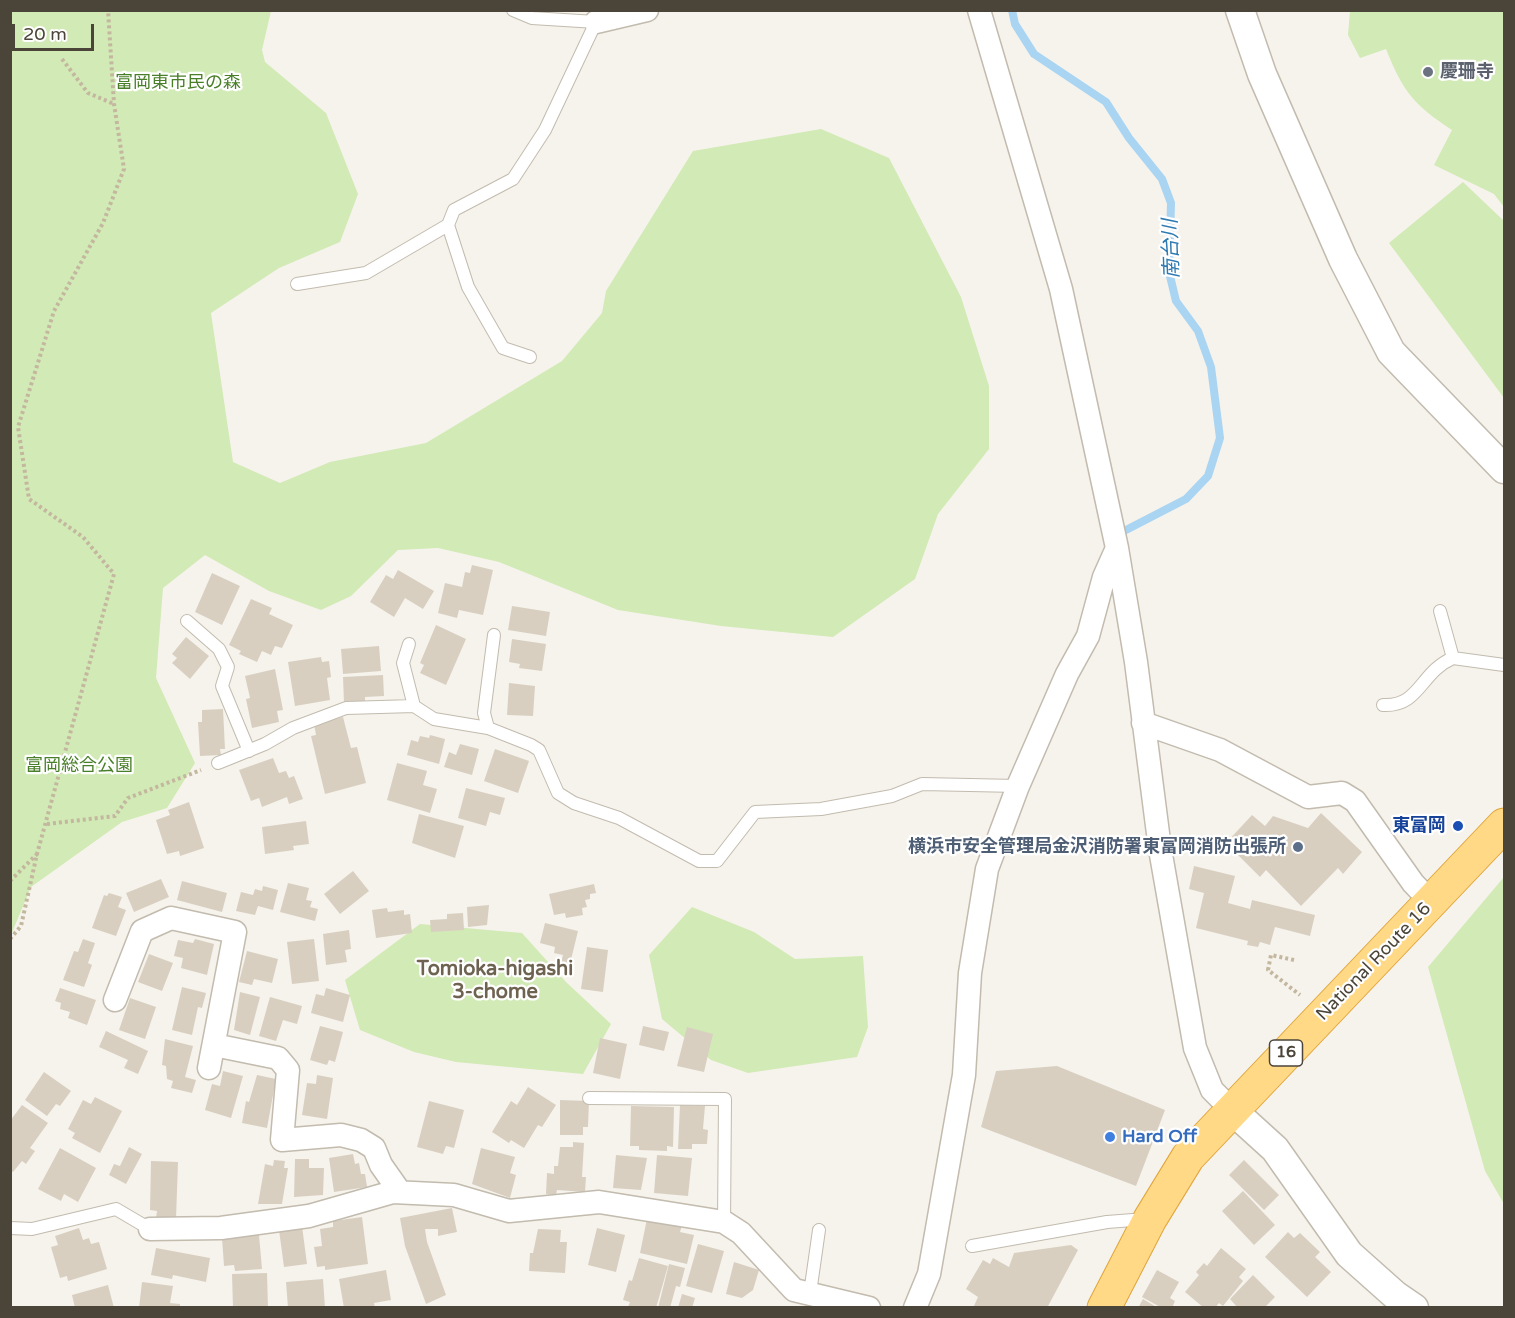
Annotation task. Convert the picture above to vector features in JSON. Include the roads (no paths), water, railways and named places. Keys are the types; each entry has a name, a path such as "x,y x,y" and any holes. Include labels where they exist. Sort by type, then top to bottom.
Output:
{"highway":[{"name":"National Route 16","path":"1104,1308 1150,1219 1188,1157 1504,825"}],"street":[{"path":"596,22 647,10"},
{"path":"979,10 1061,289 1117,548 1160,849 1195,1048 1212,1090 1275,1149 1349,1254 1395,1295 1414,1308"},
{"path":"1240,10 1262,74 1343,259 1391,352 1504,469"},
{"path":"915,1308 929,1274 964,1075 970,973 987,869 1018,786 1067,674 1089,636 1104,577 1117,548"},
{"path":"1143,723 1220,750 1308,797 1342,793 1355,801 1413,883 1432,903"},
{"path":"115,1000 142,931 171,918 235,932 209,1068"},
{"path":"214,1045 278,1058 288,1070 282,1140 341,1135 361,1140 374,1148 381,1165 400,1192"},
{"path":"150,1229 221,1228 309,1216 393,1192 454,1195 509,1211 599,1202 724,1222 741,1233 794,1290 869,1308"}],"lane":[{"path":"297,284 366,273 448,225 454,210 513,179 544,130 596,22 532,18 513,10"},
{"path":"448,225 468,287 503,348 530,357"},
{"path":"1440,611 1453,658"},
{"path":"187,621 219,649 228,667 222,686 249,751"},
{"path":"488,728 484,713 494,635"},
{"path":"409,644 403,663 414,706"},
{"path":"1383,705 1398,706 1406,702 1438,664 1453,658 1504,665"},
{"path":"219,763 249,751 293,728 346,708 414,706 434,719 488,728 539,750 558,793 574,803 620,818 699,861 717,861 755,812 821,809 892,796 922,784 1018,786"},
{"path":"589,1098 724,1099 724,1222"},
{"path":"10,1228 32,1229 116,1209 150,1229"},
{"path":"972,1246 1107,1222 1150,1219"},
{"path":"810,1293 819,1230"}],"waterway":[{"name":"南台川","path":"1012,10 1015,24 1034,54 1106,102 1129,138 1162,179 1171,203 1169,272 1176,301 1198,331 1211,367 1220,438 1208,476 1186,499 1126,530"}],"place":[{"name":"慶珊寺","path":"1428,72"},
{"name":"東富岡","path":"1458,826"},
{"name":"横浜市安全管理局金沢消防署東富岡消防出張所","path":"1298,847"},
{"name":"Hard Off","path":"1110,1137"}],"district":[{"name":"Tomioka-higashi 3-chome","path":"495,982"}],"park label":[{"name":"富岡東市民の森","path":"178,83"},
{"name":"富岡総合公園","path":"79,766"}]}
